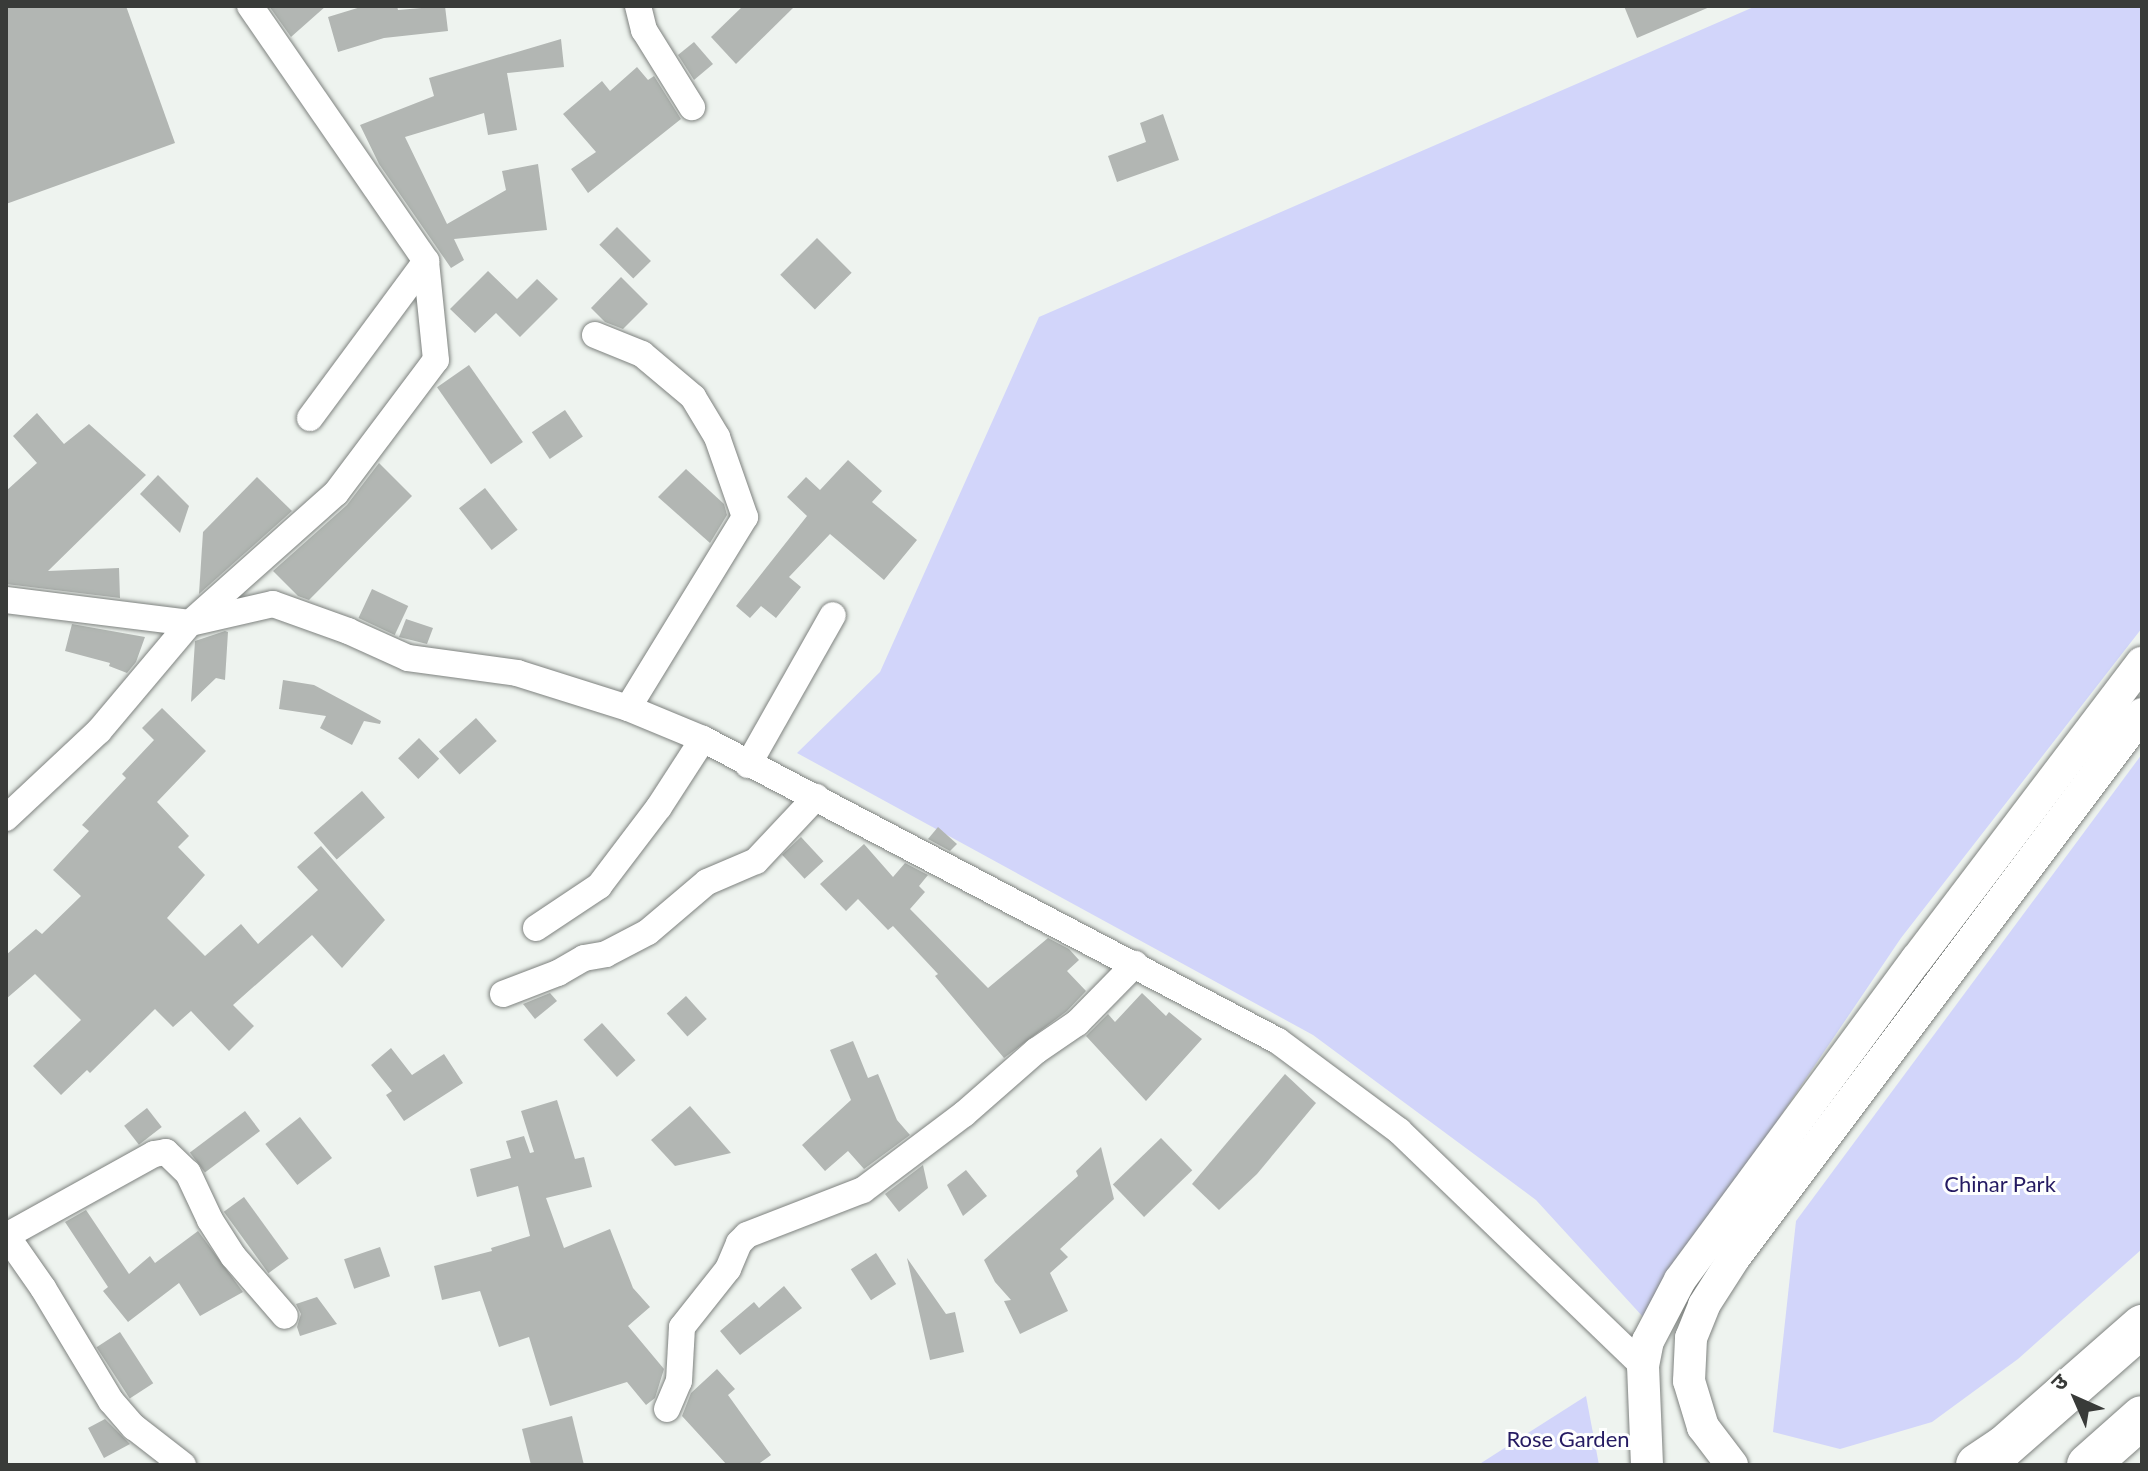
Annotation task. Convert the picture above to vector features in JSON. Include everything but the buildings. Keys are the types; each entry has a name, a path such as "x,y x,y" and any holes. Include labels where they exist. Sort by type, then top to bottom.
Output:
{"main road":[{"path":"1977,1465 2004,1447 2142,1326"},
{"path":"2088,1465 2142,1417"}],"street":[{"path":"6,818 99,731 190,623 336,493 436,360 426,261 250,6"},
{"path":"638,6 644,30 692,107"},
{"path":"310,418 426,261"},
{"path":"595,335 642,354 693,397 717,437 745,517 628,708"},
{"path":"6,600 190,623 273,604 348,631 408,658 517,673 628,708 703,739 1278,1041 1399,1131 1643,1366"},
{"path":"748,765 833,615"},
{"path":"1647,1465 1643,1366 1648,1341 1680,1280 1917,959 2142,663"},
{"path":"1732,1465 1703,1427 1689,1381 1691,1338 1704,1305 1734,1258 2142,714"},
{"path":"536,928 599,886 659,807 703,739"},
{"path":"503,994 558,973 584,958 606,954 648,932 707,882 756,861 816,797"},
{"path":"667,1409 679,1381 682,1327 728,1269 739,1243 747,1235 863,1190 964,1114 1036,1051 1077,1023 1135,964"},
{"path":"183,1465 134,1427 111,1401 43,1288 6,1236 154,1154 166,1152 188,1173 210,1220 233,1256 285,1316"}],"green space":[{"path":"1756,6 2142,6 2142,628 1901,938 1644,1318 1536,1200 1313,1035 797,753 880,672 1039,317"},
{"name":"Chinar Park","path":"2142,754 2142,1249 2018,1359 1932,1422 1840,1449 1773,1432 1796,1221"},
{"name":"Rose Garden","path":"1586,1396 1599,1465 1478,1465"}]}
